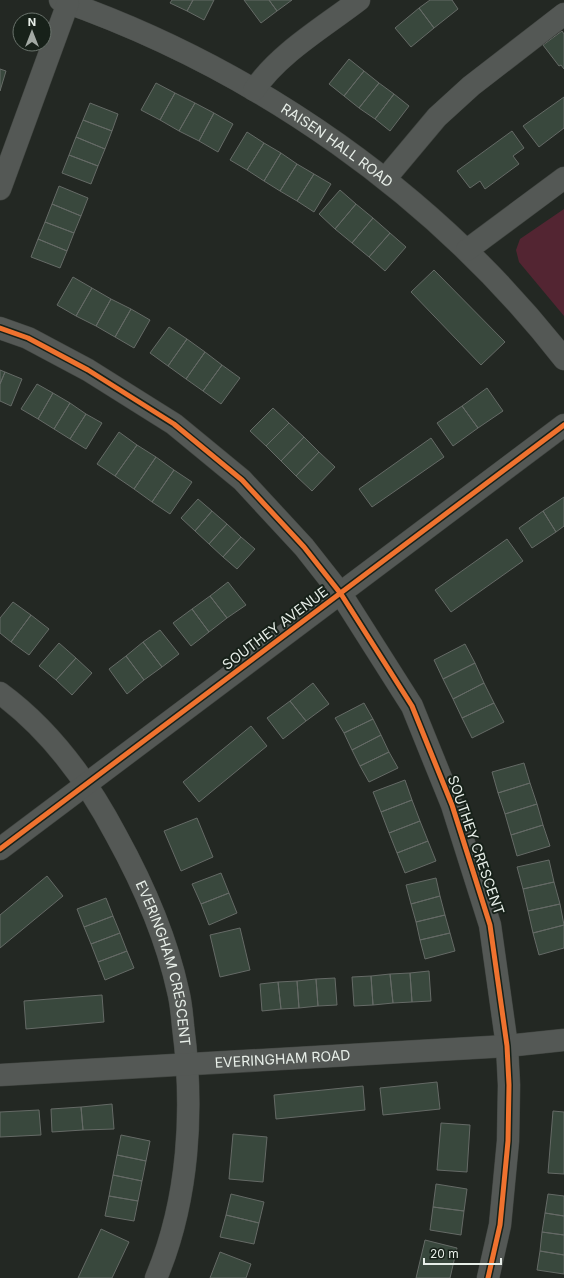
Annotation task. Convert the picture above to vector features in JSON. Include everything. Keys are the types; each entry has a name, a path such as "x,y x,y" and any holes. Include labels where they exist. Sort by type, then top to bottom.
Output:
{"street":[{"path":"254,90 262,78 278,61 360,0"},
{"path":"0,189 64,1"},
{"name":"RAISEN HALL ROAD","path":"64,1 158,38 254,90 318,129 385,179 467,250 532,319 564,360"},
{"path":"385,179 437,117 470,86 564,14"},
{"path":"467,250 564,178"},
{"name":"SOUTHEY CRESCENT","path":"0,328 28,338 88,370 174,424 242,480 304,547 342,594 412,706 452,805 490,925 507,1046 509,1085 508,1141 500,1225 488,1278"},
{"name":"SOUTHEY AVENUE","path":"0,848 342,594 564,425"},
{"name":"EVERINGHAM CRESCENT","path":"0,693 51,739 86,783 135,870 161,931 179,992 188,1064 189,1122 181,1192 167,1252 156,1278"},
{"name":"EVERINGHAM ROAD","path":"0,1075 507,1046 564,1040"}],"shaded area":[{"path":"564,209 564,316 519,262 516,250 520,239"}],"building":[{"path":"172,0 193,0 187,11 170,3"},
{"path":"193,0 214,0 204,20 187,11"},
{"path":"244,0 269,0 277,11 261,23"},
{"path":"269,0 292,0 277,11"},
{"path":"430,0 452,0 458,9 434,28 419,8"},
{"path":"419,8 434,28 411,47 395,28"},
{"path":"562,31 564,34 564,69 561,65 559,66 543,45"},
{"path":"349,59 364,71 344,96 329,84"},
{"path":"0,69 6,71 0,91"},
{"path":"364,71 379,83 359,108 344,96"},
{"path":"156,83 175,93 160,120 141,110"},
{"path":"379,83 394,94 375,119 359,108"},
{"path":"175,93 195,103 179,131 160,120"},
{"path":"394,94 409,106 390,131 375,119"},
{"path":"564,97 564,128 539,147 523,126"},
{"path":"90,103 118,114 112,131 83,120"},
{"path":"195,103 214,113 199,141 179,131"},
{"path":"214,113 233,124 218,152 199,141"},
{"path":"83,120 112,131 105,149 76,137"},
{"path":"512,131 524,148 513,156 519,164 485,189 480,181 470,188 457,171"},
{"path":"247,132 264,143 247,170 230,160"},
{"path":"76,137 105,149 98,166 69,155"},
{"path":"264,143 281,153 264,181 247,170"},
{"path":"281,153 297,164 280,191 264,181"},
{"path":"69,155 98,166 91,184 62,173"},
{"path":"297,164 314,174 297,201 280,191"},
{"path":"314,174 331,184 314,212 297,201"},
{"path":"59,186 88,198 81,216 52,204"},
{"path":"340,190 356,204 335,229 319,214"},
{"path":"52,204 81,216 74,233 45,222"},
{"path":"356,204 373,218 352,243 335,229"},
{"path":"373,218 390,233 369,257 352,243"},
{"path":"45,222 74,233 67,251 38,239"},
{"path":"390,233 406,247 385,271 369,257"},
{"path":"38,239 67,251 60,268 31,257"},
{"path":"434,270 505,342 481,365 411,292"},
{"path":"73,277 92,288 76,316 57,305"},
{"path":"92,288 111,299 96,326 76,316"},
{"path":"111,299 131,309 115,337 96,326"},
{"path":"131,309 150,320 134,348 115,337"},
{"path":"169,327 187,339 168,366 150,353"},
{"path":"187,339 205,352 186,379 168,366"},
{"path":"205,352 222,365 203,391 186,379"},
{"path":"222,365 240,378 221,404 203,391"},
{"path":"0,370 5,372 0,384"},
{"path":"5,372 22,379 11,406 0,401 0,384"},
{"path":"37,384 53,393 38,419 21,409"},
{"path":"487,388 503,411 478,428 462,406"},
{"path":"53,393 70,403 54,429 38,419"},
{"path":"70,403 86,414 70,439 54,429"},
{"path":"462,406 478,428 453,446 437,423"},
{"path":"273,408 289,423 266,446 250,431"},
{"path":"86,414 102,423 86,449 70,439"},
{"path":"289,423 304,437 281,461 266,446"},
{"path":"119,432 137,445 115,476 97,464"},
{"path":"304,437 319,452 296,476 281,461"},
{"path":"431,438 444,457 372,507 359,489"},
{"path":"137,445 156,457 134,489 115,476"},
{"path":"319,452 335,467 312,491 296,476"},
{"path":"156,457 174,470 152,502 134,489"},
{"path":"174,470 192,482 170,514 152,502"},
{"path":"564,497 564,526 556,532 543,511"},
{"path":"198,499 212,511 195,531 181,518"},
{"path":"212,511 227,524 209,544 195,531"},
{"path":"543,511 556,532 532,548 519,528"},
{"path":"227,524 241,537 223,557 209,544"},
{"path":"241,537 255,549 237,569 223,557"},
{"path":"507,539 523,561 451,612 435,590"},
{"path":"228,582 246,605 227,618 210,596"},
{"path":"210,596 227,618 209,632 192,609"},
{"path":"13,602 31,615 11,642 0,633 0,618"},
{"path":"192,609 209,632 191,646 173,623"},
{"path":"31,615 49,629 29,655 11,642"},
{"path":"160,630 179,654 162,667 143,642"},
{"path":"143,642 162,667 144,680 126,656"},
{"path":"59,643 76,658 56,680 39,666"},
{"path":"465,644 475,663 443,679 434,660"},
{"path":"126,656 144,680 127,694 109,669"},
{"path":"76,658 92,673 72,695 56,680"},
{"path":"475,663 484,683 453,699 443,679"},
{"path":"313,683 329,704 306,721 290,701"},
{"path":"484,683 494,703 462,718 453,699"},
{"path":"290,701 306,721 283,739 267,718"},
{"path":"364,703 373,719 344,733 335,718"},
{"path":"494,703 504,722 472,738 462,718"},
{"path":"373,719 381,735 352,750 344,733"},
{"path":"251,726 267,746 199,802 183,782"},
{"path":"381,735 389,752 360,766 352,750"},
{"path":"389,752 398,768 369,782 360,766"},
{"path":"524,763 530,783 498,793 492,772"},
{"path":"405,780 412,800 381,812 373,792"},
{"path":"530,783 537,804 505,814 498,793"},
{"path":"412,800 420,821 389,833 381,812"},
{"path":"537,804 543,825 511,835 505,814"},
{"path":"197,818 213,857 181,871 164,831"},
{"path":"420,821 428,841 397,853 389,833"},
{"path":"543,825 550,846 517,856 511,835"},
{"path":"428,841 436,861 405,873 397,853"},
{"path":"549,860 554,882 523,889 517,867"},
{"path":"221,873 229,893 201,904 192,884"},
{"path":"47,876 63,896 0,948 0,915"},
{"path":"436,878 440,896 411,904 406,885"},
{"path":"554,882 560,904 528,911 523,889"},
{"path":"229,893 237,913 209,925 201,904"},
{"path":"440,896 445,915 416,922 411,904"},
{"path":"106,898 113,916 84,927 77,909"},
{"path":"560,904 564,925 533,933 528,911"},
{"path":"445,915 450,933 420,940 416,922"},
{"path":"113,916 120,933 91,944 84,927"},
{"path":"564,925 564,948 539,955 533,933"},
{"path":"240,928 250,970 220,977 210,935"},
{"path":"120,933 127,951 98,962 91,944"},
{"path":"450,933 455,951 425,959 420,940"},
{"path":"127,951 134,968 105,980 98,962"},
{"path":"429,971 431,1001 412,1002 410,973"},
{"path":"410,973 412,1002 393,1003 390,974"},
{"path":"390,974 393,1003 373,1005 371,976"},
{"path":"371,976 373,1005 354,1006 352,977"},
{"path":"335,978 337,1005 318,1006 316,979"},
{"path":"316,979 318,1006 299,1008 297,981"},
{"path":"297,981 299,1008 281,1009 278,982"},
{"path":"278,982 281,1009 262,1011 260,984"},
{"path":"102,995 104,1022 26,1029 24,1001"},
{"path":"437,1082 440,1109 383,1115 380,1088"},
{"path":"363,1086 365,1110 276,1119 274,1095"},
{"path":"112,1104 114,1129 83,1130 81,1107"},
{"path":"81,1107 83,1130 52,1132 51,1109"},
{"path":"39,1110 41,1135 0,1137 0,1112"},
{"path":"553,1111 564,1112 564,1174 548,1173"},
{"path":"441,1123 470,1125 467,1172 437,1170"},
{"path":"233,1134 267,1137 263,1182 229,1179"},
{"path":"121,1135 150,1141 146,1161 117,1155"},
{"path":"117,1155 146,1161 142,1181 113,1175"},
{"path":"113,1175 142,1181 138,1201 109,1196"},
{"path":"436,1184 467,1189 464,1211 433,1207"},
{"path":"231,1194 264,1202 259,1223 226,1215"},
{"path":"548,1194 564,1196 564,1216 545,1213"},
{"path":"109,1196 138,1201 134,1221 105,1216"},
{"path":"433,1207 464,1211 461,1235 430,1230"},
{"path":"545,1213 564,1216 564,1235 542,1232"},
{"path":"226,1215 259,1223 254,1244 220,1237"},
{"path":"101,1229 129,1242 112,1278 78,1278"},
{"path":"542,1232 564,1235 564,1255 540,1251"},
{"path":"425,1240 457,1248 450,1278 416,1278"},
{"path":"540,1251 564,1255 564,1274 537,1270"},
{"path":"220,1252 251,1264 246,1278 210,1278"}],"cycle path":[{"path":"0,328 28,338 88,370 174,424 242,480 304,547 341,594 412,706 452,805 490,925 507,1046 509,1085 508,1141 500,1225 488,1278"},
{"path":"0,849 564,425"}]}
